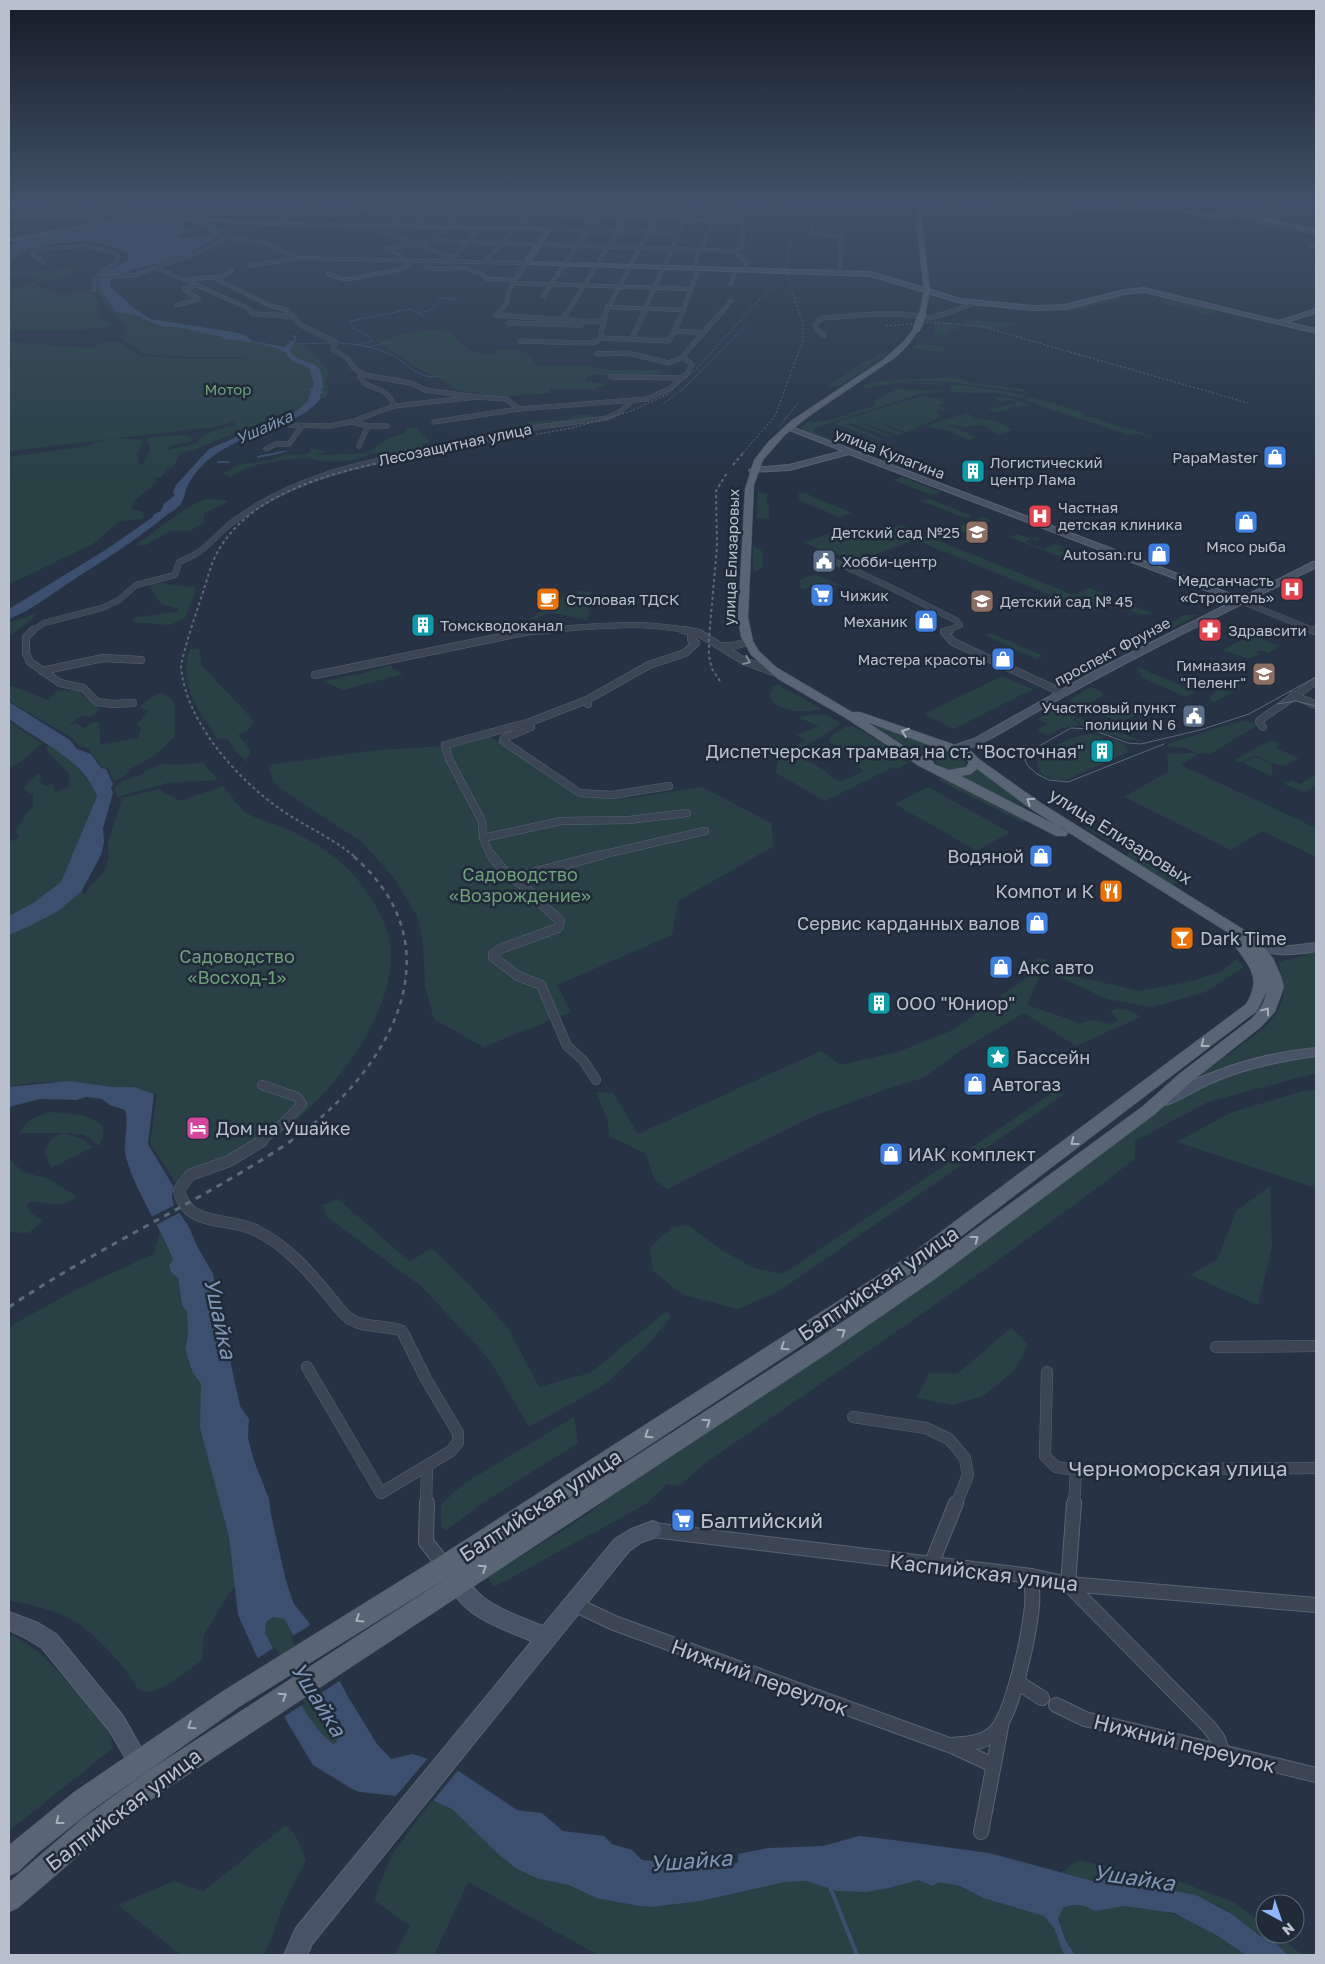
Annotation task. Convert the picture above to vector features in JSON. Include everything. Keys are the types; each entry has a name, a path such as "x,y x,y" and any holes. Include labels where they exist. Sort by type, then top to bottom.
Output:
{"main road":[{"name":"улица Елизаровых","path":"926,295 922,315 910,339 891,358 789,428 771,444 760,457 753,470 749,488 743,606 744,628 748,642 755,653 776,673 834,706 930,766 1055,829 1214,925"},
{"name":"улица Елизаровых","path":"834,706 952,749 967,752 975,761 1036,806 1249,939"},
{"path":"930,766 926,758 927,755 936,750 952,749"},
{"path":"945,773 966,772 971,769 975,761"},
{"name":"Балтийская улица","path":"9,1863 29,1844 83,1802 231,1699 445,1566 914,1262 1243,1015 1260,996 1262,985 1258,967 1241,944 1214,925"},
{"name":"Балтийская улица","path":"9,1899 91,1828 242,1722 412,1614 821,1347 928,1274 1149,1110 1185,1078 1256,1023 1267,1012 1276,987 1274,976 1266,958 1249,939"}],"street":[{"path":"177,305 199,300 189,294"},
{"path":"215,294 248,308 253,314 289,314"},
{"path":"245,294 289,314 310,330 335,342 333,349 347,358 354,368 364,374 411,383 425,390 506,399 519,409"},
{"path":"509,294 503,309 496,315 596,322"},
{"path":"545,294 543,296 545,297"},
{"path":"563,320 579,294"},
{"path":"602,338 607,308 616,294"},
{"path":"632,339 652,294"},
{"path":"520,341 586,343 602,338 669,341 684,310 689,294"},
{"path":"926,295 973,304 1060,308 1117,294"},
{"path":"1160,294 1316,331"},
{"path":"238,304 260,301"},
{"path":"597,354 628,352 669,363 675,362 684,357 687,351 731,302"},
{"path":"824,335 818,331 815,325 822,318 904,314 929,318 963,309 973,304"},
{"path":"607,308 684,310"},
{"path":"1280,322 1316,311"},
{"path":"508,324 573,326 604,319"},
{"path":"675,331 704,333"},
{"path":"622,411 639,405 647,399 669,389 682,378 692,367 684,357"},
{"path":"364,374 360,378 362,381 380,387 393,402 394,406"},
{"path":"611,378 682,378"},
{"path":"290,425 335,425 351,422 394,406 477,397"},
{"path":"594,398 597,404"},
{"path":"434,422 519,409 632,402 647,399"},
{"name":"Лесозащитная улица","path":"42,672 30,662 26,653 26,637 36,627 102,608 119,600 136,586 146,581 175,575 179,562 199,552 236,519 278,493 306,480 364,463 480,441 538,427 599,420 622,411 632,402"},
{"path":"432,415 441,421"},
{"path":"351,422 368,426 387,426"},
{"path":"266,449 276,444 289,444 302,426"},
{"path":"359,446 368,426"},
{"name":"улица Кулагина","path":"789,428 847,452 1316,631"},
{"path":"753,470 778,470 795,467 847,452"},
{"path":"818,554 890,587 956,621 959,623 959,626 944,632 953,642 1063,693"},
{"name":"проспект Фрунзе","path":"952,749 978,741 1063,693 1315,565"},
{"path":"315,676 544,629 656,626 687,629 699,633 744,661 776,673"},
{"path":"596,1080 584,1060 567,1046 541,985 518,976 494,957 493,954 500,949 558,928 560,921 543,908 532,892 503,870 492,858 483,838 482,821 449,759 445,745 530,722 587,700 649,665 689,650 696,643 691,640 691,637 699,633"},
{"path":"720,646 733,646 748,642"},
{"path":"42,672 103,658 141,660"},
{"path":"42,672 60,683 83,688 97,702 113,704 133,703"},
{"path":"1263,727 1259,722 1260,720 1288,702 1293,695 1316,681"},
{"path":"1293,695 1316,705"},
{"path":"587,700 586,706 504,738 503,741 584,795 612,794 669,786"},
{"path":"975,761 978,741"},
{"path":"483,838 561,821 629,820 687,813"},
{"path":"514,878 570,862 705,831"},
{"path":"1249,939 1260,946 1279,952 1290,952 1316,946"},
{"path":"1149,1110 1195,1084 1232,1069 1284,1056 1316,1052"},
{"path":"262,1086 297,1097 302,1104 285,1123 246,1152 220,1165 202,1168 187,1177 181,1185 179,1195 184,1206 196,1216 243,1224 261,1232 279,1244 302,1266 348,1318 357,1324 368,1327 386,1326 402,1331 426,1379 458,1433 458,1442 451,1451 427,1467 381,1493 306,1367"},
{"path":"1216,1346 1316,1346"},
{"name":"Черноморская улица","path":"1048,1372 1045,1456 1056,1467 1076,1470 1316,1468"},
{"path":"853,1417 926,1428 949,1439 964,1458 968,1476 931,1565"},
{"path":"427,1467 426,1542 445,1566"},
{"path":"1076,1470 1068,1584 1209,1727 1218,1739 1222,1752"},
{"path":"295,1955 304,1936 396,1820 622,1545 637,1535 653,1530"},
{"name":"Каспийская улица","path":"653,1530 1031,1576 1068,1584 1316,1605"},
{"path":"981,1832 1002,1724 1017,1682 1032,1608 1031,1576"},
{"path":"458,1584 464,1594 478,1606 546,1638"},
{"name":"Нижний переулок","path":"574,1604 614,1624 949,1745 993,1764"},
{"path":"9,1621 31,1630 49,1641 116,1723 139,1762"},
{"path":"1017,1682 1042,1698"},
{"name":"Нижний переулок","path":"1056,1705 1085,1718 1316,1775"},
{"name":"Нижний переулок","path":"949,1745 975,1744 991,1735 1002,1724"}],"green space":[{"path":"9,294 94,294 99,303 99,312 104,320 111,325 109,327 76,330 9,331"},
{"name":"Мотор","path":"99,294 110,294 127,313 160,326 201,329 218,333 224,339 259,343 282,350 292,361 309,368 314,381 312,389 306,390 311,390 310,396 299,409 290,409 284,412 287,412 196,449 180,453 173,467 164,470 166,471 161,477 154,478 157,482 133,502 132,509 143,512 144,518 118,522 93,544 9,584 9,457 88,446 107,440 129,439 142,440 143,443 137,454 140,465 143,464 150,449 147,438 183,435 193,438 188,443 176,444 166,449 168,450 195,444 199,439 215,430 236,425 234,421 270,415 232,421 221,426 9,451 9,342 90,348 112,340 124,345 140,356 187,359 246,359 238,357 190,357 144,354 120,338 126,327 117,315 109,312"},
{"path":"1114,295 1125,298 1069,312 1052,309"},
{"path":"1175,298 1223,310 1204,315 1197,312 1198,310 1158,303"},
{"path":"966,319 1019,324 997,330 962,323"},
{"path":"933,323 951,323 958,327 947,334 934,335"},
{"path":"432,329 452,332 460,343 476,352 495,355 497,349 525,351 537,365 589,366 606,370 660,370 665,372 655,375 594,375 587,377 586,381 606,384 594,390 550,389 551,393 496,397 457,390 442,380 415,367 374,340"},
{"path":"291,344 305,345 329,371 326,382 329,391 325,398 318,396 321,382 319,368 296,357 289,350"},
{"path":"918,344 944,346 945,353 911,348"},
{"path":"891,351 840,386 827,386 853,370 851,369 885,352"},
{"path":"951,377 971,383 1022,389 1030,393 951,382 876,381"},
{"path":"873,382 951,384 1027,396 1021,398 1003,394 950,392 951,385 894,383 868,388 861,387"},
{"path":"897,389 946,391 916,395 814,428 814,432 856,449 850,450 803,430 802,427 809,421 826,421 876,406 875,400"},
{"path":"922,396 942,399 943,402 938,406 948,409 937,411 940,418 906,432 865,418 903,433 897,435 855,421 892,436 889,437 850,423 847,424 883,439 879,440 833,423"},
{"path":"990,396 1009,398 1034,406 1011,407 1003,412 994,412 989,409 1016,402 1008,400 1003,402"},
{"path":"1031,397 1086,413 1084,416 1100,418 1099,420 1142,432 1155,438 1135,433 1129,435 1025,401 1027,400 1024,398"},
{"path":"967,413 976,419 995,421 1012,430 1001,434 982,425 964,427 949,425 976,437 968,440 949,431 926,426"},
{"path":"589,414 596,419 520,431 510,427 535,421 567,420 573,416"},
{"path":"416,427 430,442 421,444 430,450 371,462 380,454 368,453 361,458 338,462 305,458 287,460 266,463 246,469 231,477 223,473 238,465 271,460 286,454 303,455 311,452 310,448 325,451 317,455 367,453 389,438 404,433 408,428"},
{"path":"902,477 941,492 932,495 893,480"},
{"path":"758,492 768,494 766,500 769,507 769,519 757,518"},
{"path":"799,493 807,494 852,513 839,517 799,500"},
{"path":"204,499 228,500 226,503 204,514 204,523 189,531 171,530 146,545 134,546 177,515"},
{"path":"930,499 972,516 965,518 921,501"},
{"path":"982,517 992,521 944,540 934,536"},
{"path":"900,525 1103,607 1093,612 888,529"},
{"path":"882,527 914,540 853,564 838,558 841,556 837,554 833,555 805,543 833,532 850,539"},
{"path":"1018,534 1031,539 1025,542 1044,549 1055,544 1064,548 1059,550 1066,553 1058,556 1010,537"},
{"path":"1036,537 1041,539 1036,541 1031,539"},
{"path":"753,545 762,551 763,567 753,573"},
{"path":"731,549 737,550 734,597 730,603 730,609 728,609 731,560 735,560 735,551"},
{"path":"811,575 819,576 840,585 801,589 800,580"},
{"path":"148,583 195,587 195,593 185,618 170,625 132,622 136,617 178,612 178,609 161,604"},
{"path":"1089,588 1154,614 1141,615 1113,604 1105,607 1074,595"},
{"path":"578,591 591,592 588,620 549,612 535,620 529,619 567,595 576,596"},
{"path":"37,613 31,620 9,636 9,623"},
{"path":"1185,615 1198,615 1159,635 1152,632"},
{"path":"991,633 1043,656 1036,659 985,635"},
{"path":"1250,635 1282,647 1278,647 1268,653 1260,650 1256,652 1259,654 1249,659 1223,650"},
{"path":"199,648 202,666 254,721 250,725 252,727 238,735 251,753 246,758 250,764 236,752 227,739 218,739 192,698 187,676 187,664 189,650"},
{"path":"391,665 393,669 403,674 343,690 323,681 363,673"},
{"path":"1138,667 1195,692 1186,697 1141,677"},
{"path":"1002,676 1033,689 954,729 924,714"},
{"path":"1207,676 1226,685 1241,687 1214,702 1209,698 1216,691 1211,688"},
{"path":"9,685 48,700 58,690 78,691 100,709 90,717 82,715 68,726 75,723 84,728 91,723 99,722 100,745 138,738 141,728 137,724 148,712 140,706 158,693 166,694 174,703 175,736 156,755 135,766 123,777 113,781 109,769 102,767 88,748 79,746 72,738 14,704 9,698"},
{"path":"779,685 820,709 799,711 778,706 770,696 773,686"},
{"path":"1091,687 1102,692 1103,695 1084,707 1068,701"},
{"path":"1112,703 1137,714 1122,722 1095,713"},
{"path":"1055,709 1068,714 1080,725 1062,728 1048,736 1037,730 1048,724 1037,719"},
{"path":"824,714 841,723 828,733 794,752 840,782 864,771 853,761 875,756 897,755 911,760 910,762 897,769 893,767 825,801 776,773 779,753 806,741 797,735 819,726 799,718 807,715"},
{"path":"1071,715 1084,720 1088,719 1141,741 1125,739 1083,726"},
{"path":"1244,720 1258,725 1210,754 1200,753 1181,765 1316,828 1316,857 1262,831 1231,850 1124,797 1169,771 1167,754 1197,753 1185,748 1167,746 1170,743"},
{"path":"864,721 933,747 920,754"},
{"path":"9,722 43,744 9,768"},
{"path":"846,726 853,726 891,748 856,755 831,743 829,738"},
{"path":"1090,734 1103,736 1102,739 1107,743 1113,739 1124,743 1129,752 1066,780 1056,780 1044,776 1040,772 1037,765 1051,749 1068,740"},
{"name":"Садоводство «Возрождение»","path":"489,736 590,797 632,798 702,787 771,823 774,846 678,901 672,935 557,985 571,1012 483,1047 434,1019 425,986 423,943 417,915 393,877 362,842 282,790 273,781 268,765 378,750 446,746"},
{"path":"1271,740 1280,744 1275,748 1299,758 1285,766 1272,763 1255,755 1240,763 1234,760"},
{"path":"48,745 62,753 76,767 89,782 97,796 61,882 33,903 9,916 9,842 19,838 16,829 33,806 33,795 24,789 27,783 38,774 41,776 40,782 44,786 53,784 55,792 69,787 69,774 45,748"},
{"path":"950,753 963,758 966,763 964,766 948,769 935,761 937,756"},
{"path":"1255,757 1271,763 1273,777 1243,763"},
{"path":"162,763 173,765 203,763 218,780 167,783 118,797 114,788 123,781 144,774 145,771"},
{"path":"977,770 1039,813 960,777"},
{"path":"1316,774 1316,785 1305,792 1284,784 1291,780 1300,784"},
{"path":"943,777 1028,818 1022,822 938,780"},
{"name":"Садоводство «Восход-1»","path":"223,786 245,812 312,842 341,862 357,879 375,904 388,934 391,954 389,977 382,1001 359,1047 344,1069 310,1107 293,1123 267,1142 238,1158 177,1185 150,1143 157,1095 134,1088 61,1082 22,1084 9,1087 9,935 47,916 81,892 85,893 105,870 109,858 108,842 122,798 159,789 179,801"},
{"path":"928,787 1010,832 977,851 895,804"},
{"path":"1083,827 1143,856 1141,860 1165,873 1169,870 1184,878 1174,884 1156,879 1127,856 1129,852"},
{"path":"1316,951 1316,1048 1284,1051 1253,1058 1193,1078 1223,1053 1227,1056 1271,1020 1278,1010 1284,989 1284,982 1278,962"},
{"path":"1038,958 1047,960 1045,965 1061,973 1140,991 1188,982 1220,972 1237,959 1244,967 1205,992 1152,1007 1107,999 1033,965"},
{"path":"1041,973 1027,1005 1080,1023 1092,1020 1109,1024 1119,1021 1110,1011 1118,1009 1130,1011 1141,1017 1076,1046 1024,1013 957,1053 923,1078 816,1115 667,1189 654,1178 646,1154 609,1136 608,1122 596,1092 613,1093 638,1134 821,1051 841,1065 898,1052 953,1030 1028,977"},
{"path":"1316,1054 1316,1073 1208,1102 1135,1141 1135,1159 975,1276 704,1464 679,1486 667,1484 646,1504 494,1587 488,1577 587,1515 636,1474 1146,1116 1193,1087 1238,1069"},
{"path":"1316,1090 1316,1188 1177,1142 1230,1113 1303,1091"},
{"path":"1055,1091 1063,1095 779,1291 738,1309 683,1295 653,1271 650,1248 672,1227 688,1225 720,1249 753,1268 783,1274"},
{"path":"53,1112 81,1115 98,1122 103,1128 103,1136 99,1146 85,1135 64,1133 82,1139 93,1147 51,1168 44,1151 52,1138 62,1133 19,1133 33,1118"},
{"path":"9,1159 23,1172 48,1179 75,1195 76,1198 61,1204 32,1201 26,1205 31,1213 43,1221 28,1233 9,1232"},
{"path":"1270,1186 1272,1247 1258,1305 1190,1275 1218,1259 1236,1211"},
{"path":"338,1199 410,1262 431,1248 467,1282 508,1328 539,1387 590,1373 667,1311 671,1317 649,1343 603,1386 529,1427 489,1359 421,1286 327,1217 323,1205"},
{"path":"160,1231 173,1261 169,1265 171,1272 178,1278 182,1305 187,1312 188,1335 185,1349 192,1371 202,1384 200,1428 229,1537 235,1586 204,1635 202,1660 172,1682 154,1691 146,1692 139,1690 112,1654 79,1624 54,1612 9,1600 9,1327 79,1288 154,1254"},
{"path":"1011,1328 1028,1344 1015,1370 983,1396 951,1405 917,1398 929,1373 957,1374"},
{"path":"574,1417 578,1443 478,1506 447,1530 441,1527 441,1505 462,1485"},
{"path":"274,1617 284,1619 292,1633 335,1725 337,1742 334,1745 323,1735 304,1708 265,1633 266,1622"},
{"path":"9,1635 18,1638 40,1653 106,1722 113,1748 9,1831"},
{"path":"432,1800 452,1809 497,1853 539,1879 569,1885 596,1898 652,1907 701,1901 785,1882 806,1881 837,1891 918,1880 933,1886 938,1882 960,1886 983,1898 1044,1916 1054,1928 1064,1955 598,1955 468,1882 434,1955 394,1955 410,1926 374,1900 391,1856"},
{"path":"286,1825 295,1834 306,1860 282,1907 271,1940 263,1955 181,1955 118,1905 174,1881 204,1891"},
{"path":"1078,1860 1181,1882 1235,1903 1255,1918 1255,1932 1219,1905 1159,1888 1101,1878 1093,1881 1062,1872"},
{"path":"1073,1904 1087,1906 1095,1911 1125,1906 1158,1909 1204,1928 1246,1955 1075,1955 1066,1941 1058,1919 1063,1908"},
{"path":"1276,1944 1288,1944 1303,1955 1288,1955"}],"water":[{"path":"104,294 118,294 135,309 151,319 238,333 245,335 252,341 285,347 290,342 287,340 293,341 295,338 293,336 296,336 296,340 289,350 295,356 312,363 320,370 323,388 320,390 323,392 319,396 321,398 300,416 217,453 202,465 194,475 181,504 177,508 115,553 33,607 9,619 9,609 107,549 161,511 164,504 175,495 173,493 176,485 209,449 295,412 308,401 311,390 303,390 312,389 314,384 309,368 292,361 282,350 259,343 224,339 218,333 201,329 160,326 132,314 115,312"},
{"path":"9,702 70,740 77,749 91,754 101,768 106,769 113,784 111,788 113,793 103,828 104,842 101,855 81,892 58,911 9,935 9,916 33,903 61,882 97,796 81,771 70,761 9,719"},
{"path":"68,1081 113,1087 134,1087 154,1094 148,1144 173,1186 172,1198 174,1205 189,1227 197,1246 213,1274 223,1320 224,1341 229,1355 240,1406 249,1419 248,1438 253,1458 269,1499 286,1581 294,1604 308,1621 347,1695 377,1744 391,1759 413,1754 454,1768 517,1810 542,1813 563,1831 604,1836 612,1844 632,1850 642,1860 676,1863 673,1869 683,1871 732,1865 738,1862 738,1854 768,1848 823,1846 859,1836 989,1853 1093,1881 1101,1878 1196,1895 1232,1914 1255,1932 1255,1944 1276,1944 1288,1955 1246,1955 1216,1935 1174,1913 1125,1906 1095,1911 1087,1907 1072,1905 1063,1908 1058,1919 1066,1941 1075,1955 1064,1955 1054,1928 1044,1916 983,1898 960,1886 938,1882 933,1886 918,1880 867,1892 837,1891 806,1881 785,1882 701,1901 652,1907 596,1898 569,1885 539,1879 517,1869 497,1853 452,1809 432,1800 360,1792 313,1765 286,1720 238,1615 229,1537 200,1428 201,1384 192,1371 185,1349 188,1335 187,1312 182,1305 178,1278 171,1272 169,1265 173,1260 137,1186 125,1155 127,1123 125,1110 110,1105 102,1099 86,1097 76,1100 40,1099 9,1107 9,1087","holes":["273,1617 284,1619 335,1725 337,1742 333,1744 322,1734 303,1708 265,1633 266,1622"]}],"pier":[{"path":"177,1204 181,1212 154,1226 149,1218"},
{"path":"312,1624 341,1680 318,1695 291,1637"},
{"path":"275,1647 305,1703 282,1718 255,1660"},
{"path":"429,1757 459,1769 432,1802 395,1797"}],"waterway":[{"path":"418,313 431,310 441,298 455,299"},
{"path":"357,345 373,341 355,329 349,322 411,309 418,313"},
{"path":"418,313 425,317"},
{"path":"663,404 685,387 746,325"},
{"name":"Ушайка","path":"182,326 241,339"},
{"path":"368,347 391,342"},
{"path":"292,344 333,343"},
{"path":"339,343 357,345"},
{"path":"357,345 368,347"},
{"path":"368,347 396,357 413,370 425,376 439,376"},
{"path":"779,427 798,403"},
{"path":"276,453 287,451"},
{"path":"258,457 282,452"},
{"path":"218,462 228,462"},
{"path":"830,1887 857,1955"}],"tram line":[{"path":"1164,744 1068,782 1049,780 1037,774 1028,766 1025,760 1031,752 1041,745 1071,728 1090,729 1128,743 1141,744 1200,730 1249,714 1316,677"},
{"path":"1277,704 1296,701 1316,706"}],"railway":[{"path":"430,453 572,428 629,412 666,395 696,369 765,294"},
{"path":"743,453 775,416 803,341 803,323 793,294"},
{"path":"886,326 936,322 983,327 1248,403"},
{"path":"354,856 280,809 247,782 231,765 202,727 184,686 181,665 215,557 234,529 257,509 284,493 314,481 378,463 437,452"},
{"path":"733,465 744,452"},
{"path":"720,681 712,669 709,656 709,638 717,547 716,491 727,473"},
{"path":"289,1142 324,1115 355,1083 381,1047 398,1009 406,970 403,930 385,892 352,855"},
{"path":"9,1307 79,1264 221,1184 291,1141"}],"place":[{"name":"PapaMaster","path":"1275,457"},
{"name":"Логистический центр Лама","path":"973,471"},
{"name":"Частная детская клиника","path":"1040,516"},
{"name":"Мясо рыба","path":"1246,522"},
{"name":"Детский сад №25","path":"977,532"},
{"name":"Autosan.ru","path":"1159,554"},
{"name":"Хобби-центр","path":"824,561"},
{"name":"Медсанчасть «Строитель»","path":"1292,589"},
{"name":"Чижик","path":"822,595"},
{"name":"Столовая ТДСК","path":"548,599"},
{"name":"Детский сад № 45","path":"982,601"},
{"name":"Механик","path":"926,621"},
{"name":"Томскводоканал","path":"423,625"},
{"name":"Здравсити","path":"1210,630"},
{"name":"Мастера красоты","path":"1003,659"},
{"name":"Гимназия \"Пеленг\"","path":"1264,674"},
{"name":"Участковый пункт полиции N 6","path":"1194,716"},
{"name":"Диспетчерская трамвая на ст. \"Восточная\"","path":"1102,751"},
{"name":"Водяной","path":"1041,856"},
{"name":"Компот и К","path":"1111,891"},
{"name":"Сервис карданных валов","path":"1037,923"},
{"name":"Dark Time","path":"1182,938"},
{"name":"Акс авто","path":"1001,967"},
{"name":"ООО \"Юниор\"","path":"879,1003"},
{"name":"Бассейн","path":"998,1057"},
{"name":"Автогаз","path":"975,1084"},
{"name":"Дом на Ушайке","path":"198,1128"},
{"name":"ИАК комплект","path":"891,1154"},
{"name":"Балтийский","path":"683,1520"}]}
